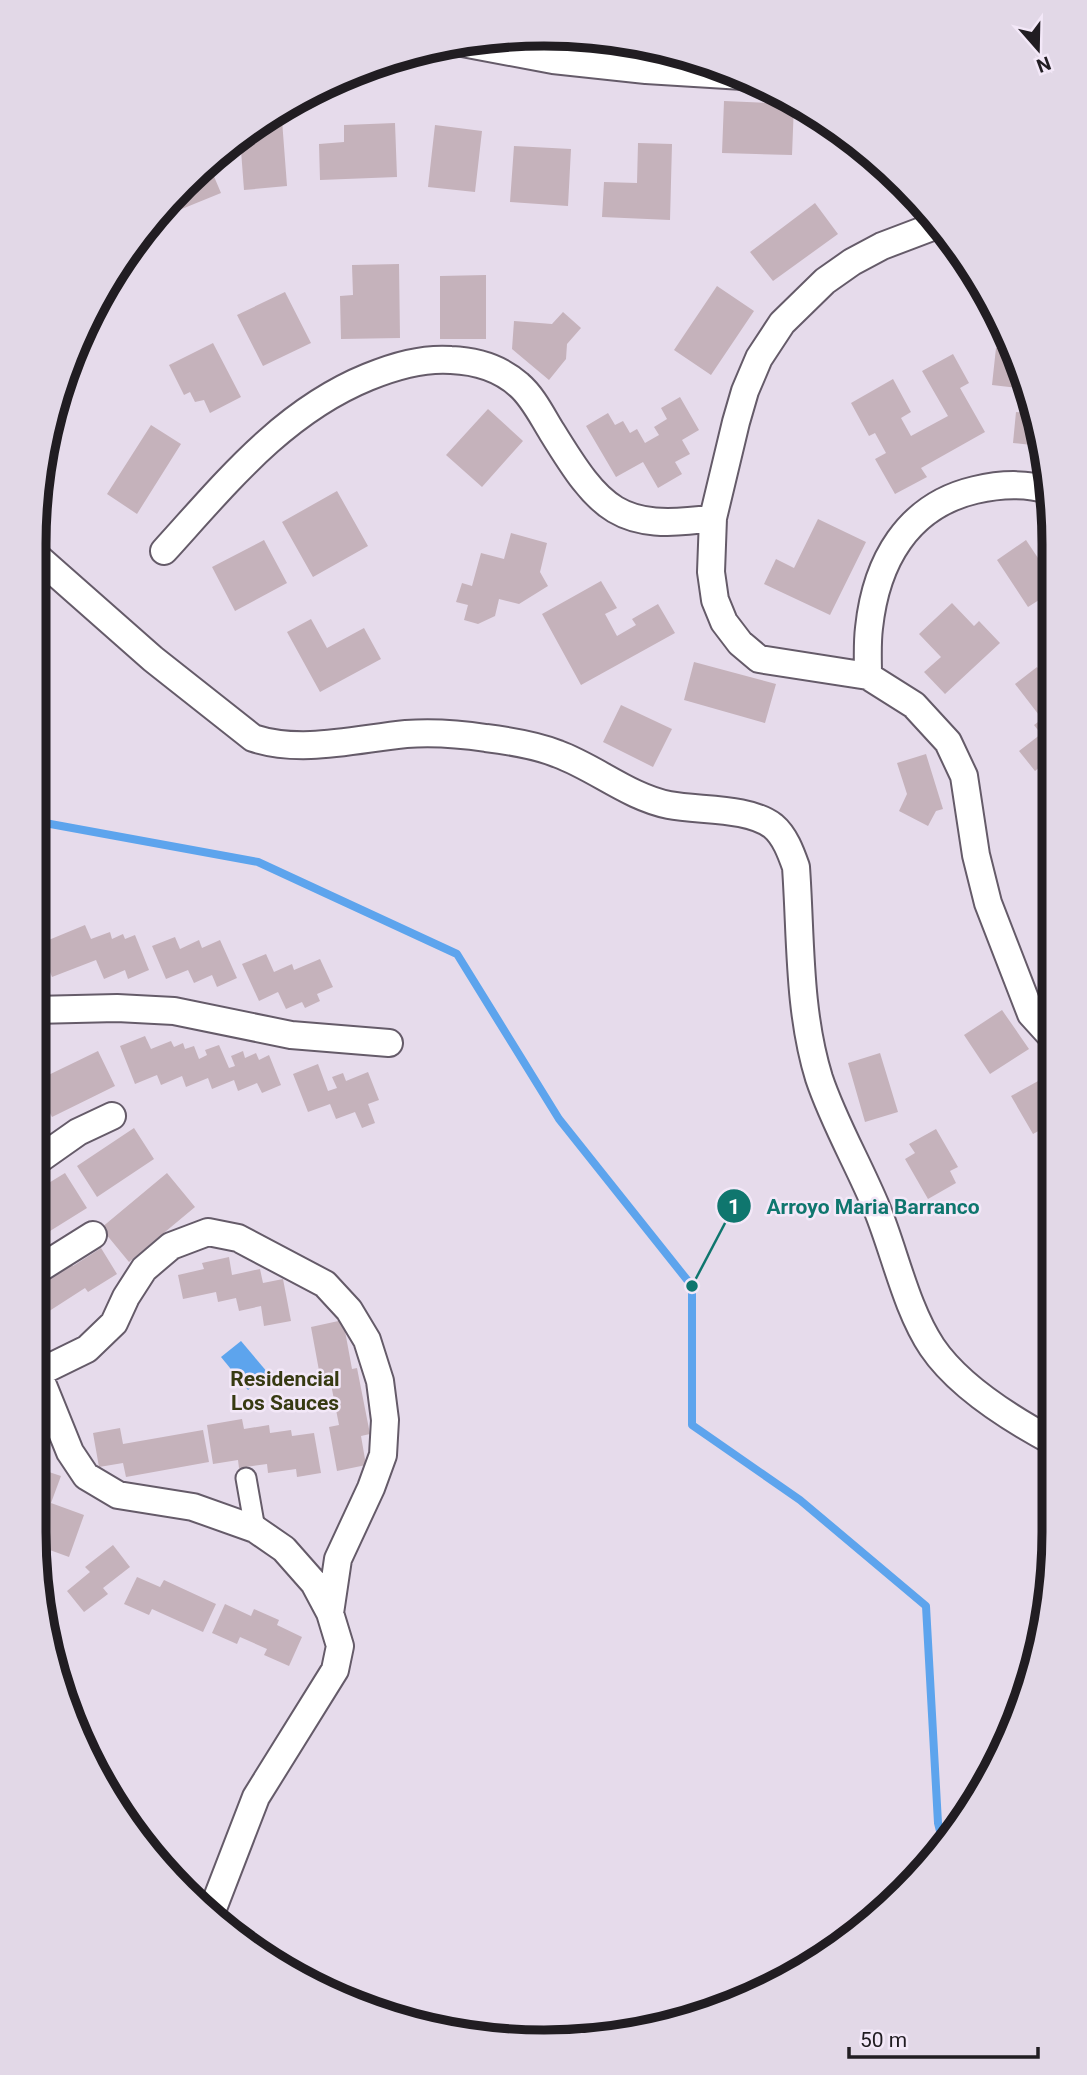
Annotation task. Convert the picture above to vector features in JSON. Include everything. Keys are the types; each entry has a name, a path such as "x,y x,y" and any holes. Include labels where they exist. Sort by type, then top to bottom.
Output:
{"street":[{"path":"493,49 553,60 652,59 678,64"},
{"path":"929,228 882,246 852,262 825,281 782,323 760,358 745,391 713,518 710,572 715,600 724,622 740,643 759,659 868,676 914,705 947,742 964,776 976,855 988,903 1031,1014 1042,1026"},
{"path":"164,551 252,454 311,407 340,388 380,372 411,362 439,359 471,361 497,370 519,385 534,403 576,470 594,493 616,512 655,522 678,523 713,518"},
{"path":"868,676 868,629 875,593 887,562 905,530 932,507 963,493 998,484 1038,487"},
{"path":"46,565 153,659 253,738 271,744 292,746 409,734 486,738 558,754 642,796 668,805 753,816 774,827 788,846 796,867 805,1017 820,1079 876,1206 920,1324 932,1347 948,1367 1012,1420 1042,1436"},
{"path":"46,1010 117,1008 174,1011 291,1035 389,1042"},
{"path":"46,1155 78,1132 112,1116"},
{"path":"46,1363 87,1349 114,1323 126,1297 144,1269 171,1246 208,1233 238,1238 324,1284 349,1310 367,1340 380,1381 385,1420 383,1455 338,1559 330,1613"},
{"path":"46,1264 93,1235"},
{"path":"46,1392 70,1452 86,1476 118,1495 194,1507 255,1529 284,1549 314,1583 330,1613 340,1646 335,1670 256,1797 214,1905"},
{"path":"246,1478 255,1529"}],"water":[{"path":"241,1341 268,1373 248,1390 221,1357"}],"building":[{"path":"724,101 776,103 794,113 792,155 722,153"},
{"path":"282,120 287,186 244,190 241,147"},
{"path":"395,123 397,177 320,180 319,144 344,142 344,125"},
{"path":"435,125 482,131 475,192 428,187"},
{"path":"638,143 672,144 670,220 602,217 604,182 637,183"},
{"path":"514,146 571,149 568,206 510,202"},
{"path":"212,172 221,193 170,214"},
{"path":"815,203 838,234 773,281 750,252"},
{"path":"399,264 400,338 341,339 340,296 353,295 352,265"},
{"path":"486,275 486,339 440,339 440,276"},
{"path":"717,286 754,311 711,375 674,350"},
{"path":"285,292 311,343 263,366 237,315"},
{"path":"563,312 581,328 567,344 566,359 549,380 512,349 514,321 552,324"},
{"path":"213,343 241,397 210,413 204,400 195,402 190,392 184,395 169,365"},
{"path":"996,348 1002,349 1017,388 992,385"},
{"path":"953,354 969,383 960,388 985,432 921,468 927,477 895,494 875,459 886,453 875,433 869,436 851,403 893,379 911,412 901,418 911,436 948,416 922,371"},
{"path":"680,397 699,430 682,440 690,454 675,462 682,474 658,488 643,462 616,477 586,426 608,413 615,425 623,421 630,433 637,429 645,443 659,435 654,427 667,419 661,408"},
{"path":"488,409 523,441 482,487 446,455"},
{"path":"1016,412 1024,413 1032,445 1013,443"},
{"path":"151,425 181,444 137,514 107,494"},
{"path":"337,491 368,546 313,577 282,522"},
{"path":"818,519 866,542 830,615 764,584 776,559 794,568"},
{"path":"511,533 547,543 540,572 548,586 519,604 499,599 495,616 478,624 464,620 468,605 456,602 462,583 472,586 481,553 504,559"},
{"path":"264,540 287,583 235,611 212,567"},
{"path":"1026,540 1042,564 1042,598 1028,607 997,560"},
{"path":"601,581 617,608 605,614 617,636 636,625 632,619 658,604 675,633 581,685 542,614"},
{"path":"952,603 974,626 979,621 1000,643 945,694 924,672 941,657 919,634"},
{"path":"311,619 327,648 364,628 381,659 320,692 287,632"},
{"path":"694,662 776,684 765,723 684,700"},
{"path":"1037,667 1042,674 1042,719 1015,684"},
{"path":"621,705 672,729 653,767 603,742"},
{"path":"1042,719 1042,765 1035,771 1019,751 1041,734 1034,725"},
{"path":"926,754 943,809 936,811 928,826 899,811 907,794 897,763"},
{"path":"85,925 91,939 110,932 112,939 123,934 125,939 135,935 149,970 128,979 125,970 104,979 96,960 52,977 46,962 46,941"},
{"path":"175,937 180,949 199,940 202,948 220,940 237,978 217,987 212,975 194,983 188,970 166,979 152,946"},
{"path":"266,954 274,972 292,964 294,970 320,959 333,987 317,994 320,1001 305,1008 302,1002 286,1009 278,992 259,1001 242,964"},
{"path":"1002,1010 1029,1049 990,1074 964,1035"},
{"path":"145,1036 151,1049 171,1041 174,1047 183,1043 185,1049 194,1046 199,1059 207,1055 205,1050 219,1045 229,1068 235,1066 231,1056 243,1051 245,1058 256,1053 259,1060 269,1055 281,1085 262,1093 257,1083 238,1091 234,1080 212,1089 208,1078 186,1087 182,1076 161,1085 157,1075 135,1084 120,1046"},
{"path":"98,1051 115,1086 52,1117 46,1105 46,1076"},
{"path":"880,1053 898,1112 865,1122 848,1063"},
{"path":"318,1064 328,1091 337,1088 332,1077 343,1073 346,1081 368,1072 379,1100 368,1104 375,1123 362,1128 355,1112 336,1119 330,1104 308,1112 293,1074"},
{"path":"1042,1079 1042,1129 1033,1134 1011,1096"},
{"path":"134,1128 154,1159 97,1197 77,1166"},
{"path":"936,1129 958,1167 950,1171 956,1183 928,1199 905,1159 915,1153 909,1144"},
{"path":"65,1173 87,1208 46,1234 46,1185"},
{"path":"167,1173 195,1207 129,1262 101,1228"},
{"path":"101,1248 117,1274 88,1292 85,1288 46,1313 46,1274 69,1260 73,1266"},
{"path":"229,1257 232,1275 260,1269 263,1283 283,1279 291,1321 264,1326 261,1306 239,1311 236,1298 218,1302 216,1292 183,1299 178,1275 204,1269 202,1263"},
{"path":"343,1320 352,1369 357,1368 370,1434 361,1436 366,1465 337,1471 329,1427 339,1425 329,1374 320,1376 311,1327"},
{"path":"242,1419 244,1429 269,1425 270,1433 291,1430 292,1436 314,1433 321,1473 297,1477 296,1469 268,1473 267,1464 239,1468 238,1460 213,1464 207,1425"},
{"path":"120,1428 123,1444 203,1430 209,1462 126,1477 123,1463 99,1467 93,1433"},
{"path":"46,1471 61,1476 51,1503 84,1515 69,1557 47,1549"},
{"path":"113,1545 130,1567 103,1588 108,1594 84,1612 67,1591 90,1572 85,1567"},
{"path":"137,1577 160,1587 164,1580 216,1604 203,1632 152,1609 149,1615 124,1604"},
{"path":"225,1604 251,1616 254,1609 279,1620 277,1625 302,1637 289,1666 264,1655 267,1649 240,1637 237,1644 212,1633"}],"waterway":[{"path":"46,823 258,862 457,954 559,1119 692,1286 692,1425 800,1500 926,1606 940,1833"}],"place":[{"name":"Arroyo Maria Barranco","path":"692,1286"}],"district":[{"name":"Residencial Los Sauces","path":"285,1391"}]}
